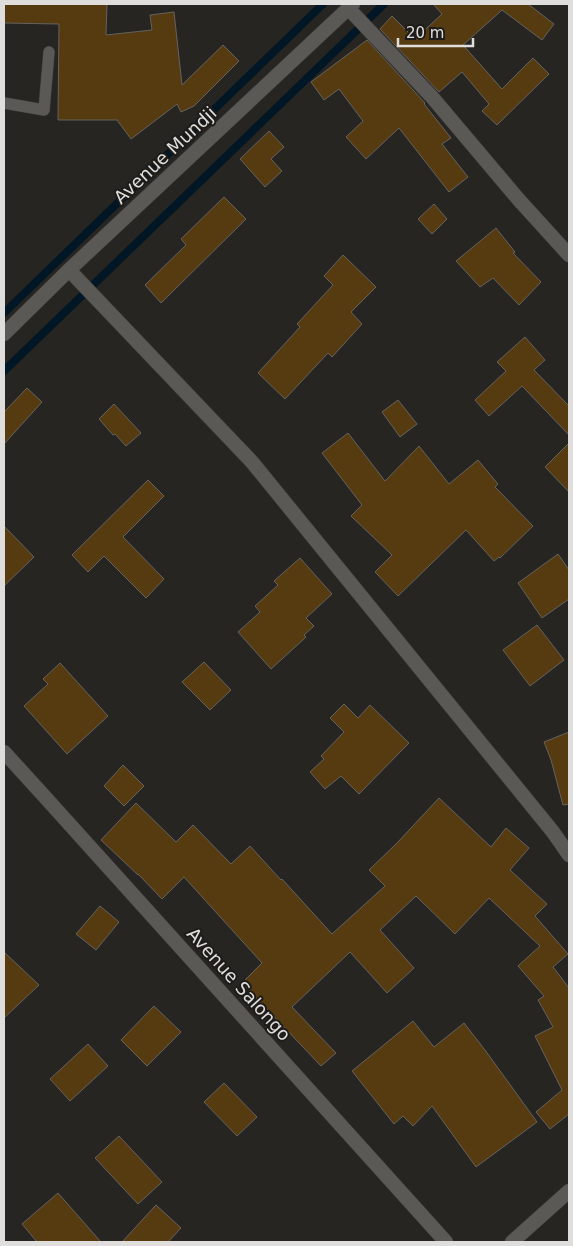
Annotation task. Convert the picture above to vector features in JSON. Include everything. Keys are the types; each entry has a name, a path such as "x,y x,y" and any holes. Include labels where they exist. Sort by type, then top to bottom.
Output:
{"street":[{"path":"351,6 569,255"},
{"name":"Avenue Mundji","path":"4,334 69,270 351,6"},
{"path":"69,270 252,462 547,824 569,855"},
{"name":"Avenue Salongo","path":"4,752 446,1242"},
{"path":"512,1242 569,1191"}],"lane":[{"path":"4,103 44,110 49,52"}],"building":[{"path":"4,4 107,4 106,35 152,30 150,15 174,12 182,85 223,45 239,61 194,106 181,112 177,104 131,139 117,120 58,120 59,24 4,23"},
{"path":"433,4 528,4 554,24 542,40 502,10 463,45 502,89 533,58 549,74 497,125 482,111 489,104 462,72 439,92 380,29 392,16 415,39 442,14"},
{"path":"367,40 425,103 451,138 442,144 468,177 449,192 399,128 366,159 346,137 363,121 339,89 324,100 311,82"},
{"path":"269,131 284,147 271,159 282,171 265,187 240,159"},
{"path":"224,197 246,219 161,303 145,285 186,245 181,239"},
{"path":"434,204 447,219 432,234 418,219"},
{"path":"496,228 515,252 513,253 541,282 519,305 493,278 480,287 456,261"},
{"path":"343,255 376,287 351,312 362,324 332,357 328,353 285,399 258,373 300,327 297,324 333,285 324,276"},
{"path":"525,337 545,360 534,370 569,406 569,435 522,386 489,416 475,400 506,371 497,362"},
{"path":"27,388 42,402 4,444 4,412"},
{"path":"398,400 417,424 400,437 382,412"},
{"path":"114,404 141,433 126,446 99,419"},
{"path":"348,433 385,481 419,446 449,484 478,460 498,484 495,487 533,526 500,558 494,561 466,530 398,596 375,572 392,555 351,516 362,505 322,453"},
{"path":"569,443 569,492 545,467"},
{"path":"148,480 164,496 123,537 164,579 146,598 104,556 88,572 72,555"},
{"path":"4,526 34,557 4,586"},
{"path":"558,554 569,570 569,599 542,618 518,583"},
{"path":"300,558 332,594 306,618 314,626 304,635 306,637 271,669 238,632 260,612 255,606 278,585 274,581"},
{"path":"537,625 564,660 530,686 503,650"},
{"path":"204,662 231,690 210,710 182,682"},
{"path":"60,663 108,716 67,754 24,706 48,684 43,679"},
{"path":"344,704 358,718 370,705 409,743 359,794 341,776 325,789 310,772 324,759 321,756 344,732 330,718"},
{"path":"569,732 569,804 563,805 551,760 544,742"},
{"path":"123,765 144,786 124,806 104,786"},
{"path":"439,798 491,847 506,828 529,848 510,870 547,904 535,916 568,954 553,967 569,988 569,1114 550,1129 536,1112 562,1090 535,1036 553,1027 538,1000 544,996 518,966 540,946 489,898 455,934 416,896 380,930 414,968 387,993 350,952 292,1007 336,1053 321,1066 242,983 262,963 184,877 162,899 101,840 136,803 176,842 193,825 231,864 250,846 332,934 385,886 369,870"},
{"path":"100,906 119,922 96,950 76,934"},
{"path":"4,952 39,985 4,1018"},
{"path":"154,1006 181,1032 147,1066 121,1040"},
{"path":"413,1021 434,1047 464,1023 537,1122 476,1167 432,1106 413,1126 403,1116 394,1124 352,1071"},
{"path":"88,1044 108,1066 70,1101 50,1079"},
{"path":"224,1083 257,1117 237,1136 204,1102"},
{"path":"119,1136 162,1182 138,1204 95,1158"},
{"path":"58,1193 101,1242 37,1242 22,1224"},
{"path":"156,1205 181,1228 168,1242 122,1242"}],"waterway":[{"path":"4,313 323,4"},
{"path":"4,371 384,4"}]}
